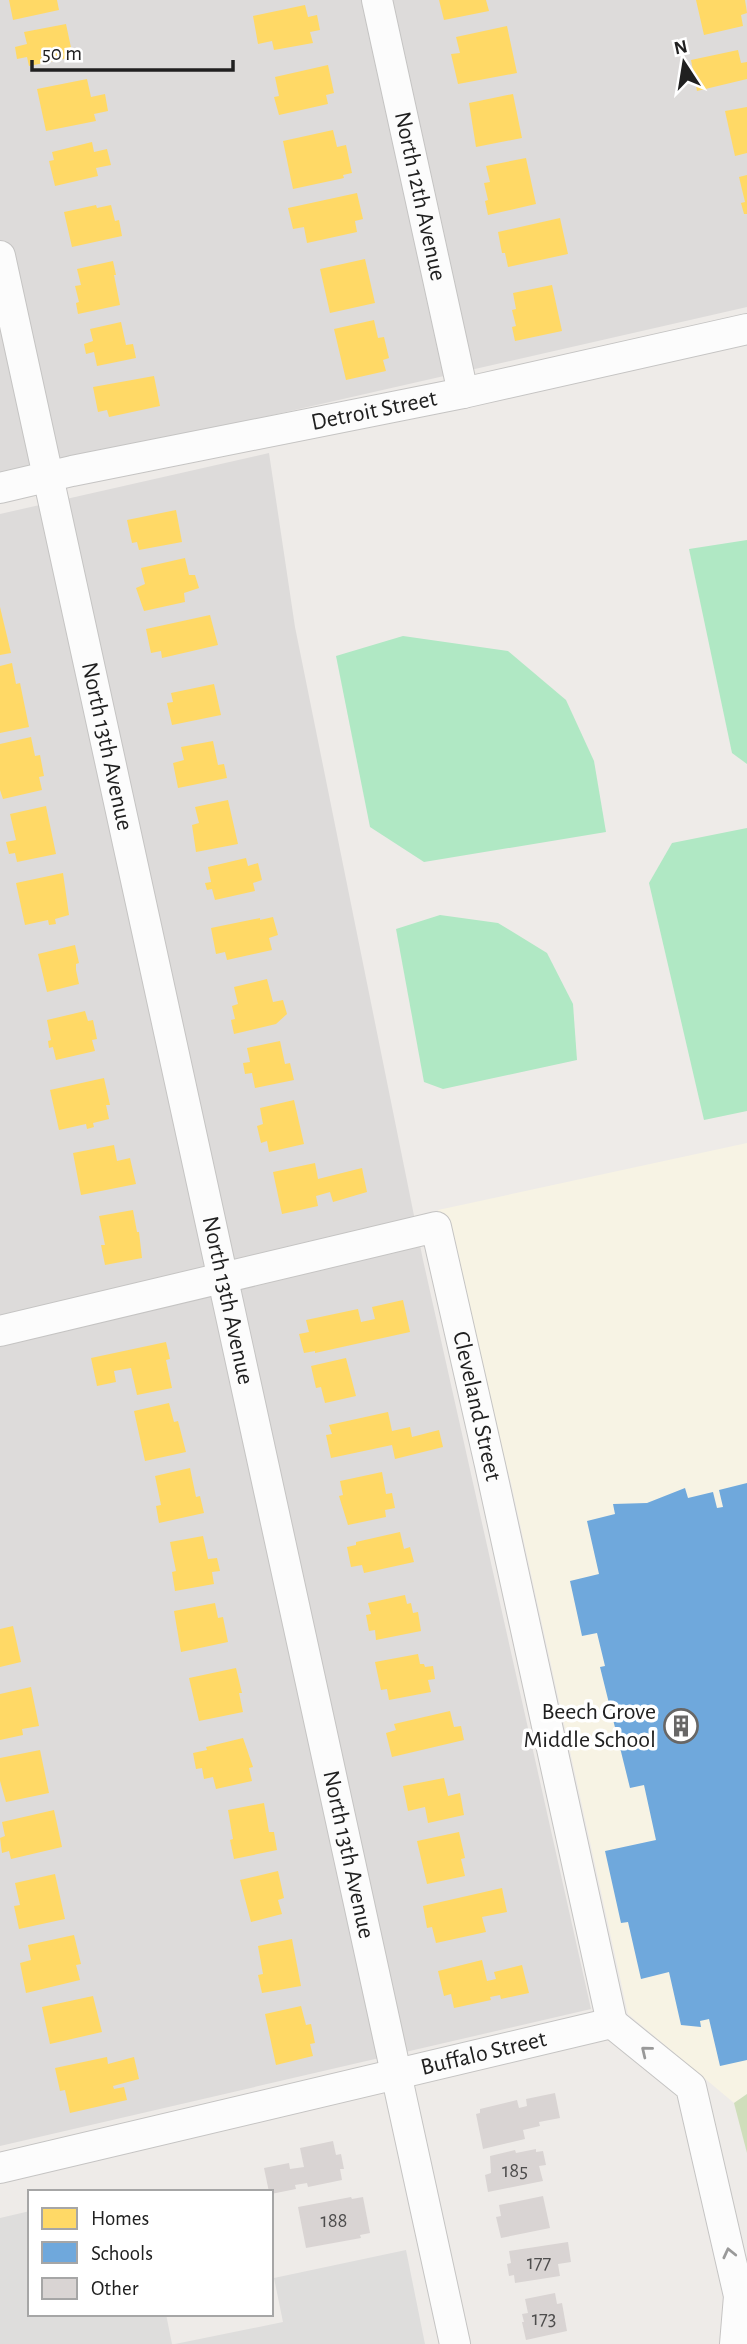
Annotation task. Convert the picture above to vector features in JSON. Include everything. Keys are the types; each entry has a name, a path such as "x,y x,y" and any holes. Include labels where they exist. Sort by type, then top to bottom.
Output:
{"street":[{"name":"North 12th Avenue","path":"377,0 463,393"},
{"name":"North 13th Avenue","path":"0,256 455,2344"},
{"name":"Detroit Street","path":"0,488 48,476 463,393 747,329"},
{"name":"Cleveland Street","path":"0,1331 436,1227 612,2023"},
{"name":"Buffalo Street","path":"2,2159 396,2074 612,2023"},
{"path":"612,2023 691,2087 739,2296 735,2344"}],"shaded area":[{"path":"0,0 747,0 747,307 0,477"},
{"path":"269,453 295,627 423,1260 591,2009 0,2146 0,514"},
{"path":"747,1143 747,2094 734,2103 628,2014 511,1483 438,1210"},
{"path":"28,2211 28,2316 166,2316 172,2344 0,2344 0,2218"},
{"path":"406,2250 425,2344 175,2344 283,2322 274,2278"}],"green space":[{"path":"747,540 747,764 732,753 689,549"},
{"path":"403,636 508,651 566,700 594,761 606,832 424,862 370,827 336,656"},
{"path":"747,828 747,1111 704,1120 649,883 672,843"},
{"path":"440,915 498,923 547,953 573,1004 577,1060 443,1089 424,1082 396,929"},
{"path":"747,2094 747,2153 734,2103"}],"building: Homes":[{"path":"9,0 57,0 59,10 13,20"},
{"path":"439,0 486,0 489,11 444,20"},
{"path":"696,0 745,0 747,13 741,15 743,26 704,35"},
{"path":"305,5 308,17 317,15 320,30 310,32 313,43 274,50 272,41 258,44 253,16"},
{"path":"66,24 73,57 29,66 27,57 17,59 15,47 27,44 24,32"},
{"path":"507,26 517,73 458,84 451,54 460,53 456,37"},
{"path":"738,50 741,63 747,62 747,79 697,91 691,60"},
{"path":"328,65 334,93 326,95 328,104 279,115 274,97 279,96 275,77"},
{"path":"87,79 91,97 105,94 108,111 94,114 96,121 46,131 37,89"},
{"path":"513,94 522,138 476,147 469,103"},
{"path":"747,107 747,153 735,156 725,111"},
{"path":"333,130 337,147 346,145 352,173 343,175 344,178 293,189 283,141"},
{"path":"92,142 94,152 107,149 111,165 96,168 98,176 55,186 49,161 54,160 52,152"},
{"path":"526,158 536,204 488,215 484,183 490,182 486,166"},
{"path":"747,175 747,214 744,214 741,203 745,202 739,177"},
{"path":"357,193 363,219 355,221 357,232 307,243 304,227 293,229 288,208"},
{"path":"96,205 97,208 111,205 115,221 119,220 122,236 72,247 64,212"},
{"path":"560,218 568,254 508,267 498,232"},
{"path":"365,259 375,303 330,313 320,269"},
{"path":"113,261 120,305 78,314 76,303 79,302 75,286 81,285 77,269"},
{"path":"552,285 562,331 515,341 512,327 516,326 512,310 516,309 513,293"},
{"path":"374,320 378,338 384,337 389,358 383,360 386,371 346,380 334,329"},
{"path":"121,322 126,345 133,344 136,358 97,366 94,352 86,354 84,344 93,341 90,329"},
{"path":"154,376 160,406 109,417 107,410 98,412 93,387"},
{"path":"176,510 182,542 139,550 137,542 132,543 127,520"},
{"path":"185,558 189,575 195,575 199,588 184,593 185,602 144,611 136,588 145,584 141,568"},
{"path":"0,607 11,653 0,655"},
{"path":"210,615 218,645 162,658 161,651 151,653 146,629"},
{"path":"12,663 16,684 20,683 29,727 0,733 0,666"},
{"path":"214,684 221,715 172,725 167,703 173,702 171,693"},
{"path":"31,737 35,756 40,755 44,776 39,777 42,790 3,799 0,790 0,744"},
{"path":"213,741 218,765 224,764 227,778 178,788 173,763 184,760 181,747"},
{"path":"228,800 238,844 196,852 192,825 199,823 195,807"},
{"path":"46,806 56,854 17,862 15,853 9,854 6,842 16,840 10,814"},
{"path":"246,858 248,866 258,863 262,880 253,883 255,891 215,900 212,889 207,890 205,883 211,882 208,867"},
{"path":"63,873 69,915 55,919 56,924 49,925 48,920 25,925 16,883"},
{"path":"273,917 278,935 269,938 272,950 227,960 225,952 216,954 211,928"},
{"path":"75,945 79,963 76,964 76,970 79,984 47,992 38,954"},
{"path":"267,979 273,1002 283,1000 287,1014 276,1024 234,1034 232,1006 238,1004 234,987"},
{"path":"85,1011 88,1021 93,1020 97,1039 92,1040 95,1051 56,1060 53,1047 49,1048 48,1041 51,1040 47,1020"},
{"path":"280,1041 285,1064 290,1063 294,1080 255,1088 252,1073 245,1074 243,1063 250,1062 247,1048"},
{"path":"104,1078 110,1105 106,1105 109,1119 93,1123 94,1127 87,1129 86,1124 59,1130 50,1090"},
{"path":"294,1100 304,1144 269,1152 267,1141 261,1143 257,1126 263,1124 260,1108"},
{"path":"114,1145 117,1161 130,1158 136,1184 81,1195 73,1153"},
{"path":"315,1163 318,1179 362,1168 367,1192 333,1202 330,1192 316,1196 318,1206 282,1214 273,1172"},
{"path":"133,1210 142,1258 105,1265 101,1245 105,1245 99,1216"},
{"path":"403,1300 410,1332 315,1353 304,1353 299,1334 309,1332 306,1320 358,1309 361,1322 375,1319 372,1307"},
{"path":"166,1342 170,1359 166,1360 172,1388 137,1395 131,1368 114,1371 116,1382 97,1386 91,1358"},
{"path":"346,1358 356,1396 325,1403 321,1387 316,1388 311,1366"},
{"path":"169,1403 174,1422 178,1421 186,1452 145,1461 134,1411"},
{"path":"388,1412 392,1431 410,1427 412,1437 439,1430 443,1447 395,1459 392,1445 331,1458 326,1435 332,1434 329,1425"},
{"path":"190,1468 196,1497 200,1496 204,1513 159,1523 156,1506 161,1505 155,1476"},
{"path":"382,1472 386,1494 392,1493 395,1508 385,1510 386,1517 348,1525 339,1496 343,1495 340,1481"},
{"path":"400,1532 404,1549 410,1547 414,1562 364,1573 362,1565 351,1567 347,1547 356,1545 356,1542"},
{"path":"203,1536 208,1559 217,1558 220,1571 212,1572 214,1584 175,1591 172,1572 176,1571 170,1542"},
{"path":"405,1595 407,1604 411,1603 413,1613 418,1612 421,1631 376,1640 375,1630 369,1631 366,1615 371,1614 368,1603"},
{"path":"215,1603 218,1618 223,1617 228,1642 181,1652 174,1611"},
{"path":"13,1626 21,1662 0,1667 0,1629"},
{"path":"418,1654 420,1664 425,1667 433,1666 435,1679 428,1680 431,1692 389,1700 387,1689 381,1690 375,1662"},
{"path":"236,1668 243,1712 199,1721 189,1678"},
{"path":"31,1687 39,1726 22,1729 23,1735 0,1740 0,1694"},
{"path":"450,1711 454,1727 461,1726 464,1740 392,1757 386,1733 396,1730 394,1724"},
{"path":"243,1738 253,1767 249,1768 252,1781 216,1789 213,1777 204,1779 202,1768 196,1769 193,1753"},
{"path":"40,1750 49,1793 6,1802 0,1781 0,1758"},
{"path":"444,1778 448,1796 460,1793 464,1815 428,1823 425,1807 408,1811 403,1786"},
{"path":"264,1803 269,1832 274,1832 277,1850 234,1859 228,1810"},
{"path":"54,1810 62,1847 11,1859 9,1851 2,1853 0,1838 5,1836 2,1822"},
{"path":"459,1832 465,1858 461,1859 465,1876 427,1884 417,1841"},
{"path":"278,1871 284,1898 278,1900 282,1914 251,1922 240,1880"},
{"path":"55,1874 65,1919 19,1929 14,1906 20,1905 15,1883"},
{"path":"502,1888 507,1912 482,1917 486,1932 436,1943 432,1927 427,1928 423,1906"},
{"path":"74,1935 81,1964 76,1965 80,1980 26,1993 20,1963 31,1960 28,1945"},
{"path":"292,1939 301,1986 262,1993 258,1975 263,1974 258,1946"},
{"path":"482,1960 487,1981 496,1979 494,1972 522,1965 529,1993 501,1999 500,1995 490,1997 491,2000 454,2008 451,1994 444,1996 438,1971"},
{"path":"93,1996 102,2032 50,2044 42,2007"},
{"path":"301,2006 306,2025 311,2024 315,2043 310,2044 313,2056 276,2065 265,2014"},
{"path":"107,2057 108,2064 134,2057 139,2079 113,2086 114,2089 124,2087 127,2100 70,2113 65,2090 60,2091 55,2068"}],"building: Schools":[{"name":"Beech Grove Middle School","path":"747,1483 747,2060 720,2066 709,2019 700,2021 701,2027 681,2025 669,1972 641,1979 628,1922 621,1923 605,1851 656,1840 644,1785 630,1788 600,1667 605,1666 597,1633 582,1636 570,1581 599,1574 587,1521 615,1514 613,1504 647,1503 685,1488 688,1498 713,1492 717,1508 723,1507 719,1490"}],"building: Other":[{"path":"555,2093 560,2118 539,2122 540,2126 523,2130 525,2139 483,2149 476,2114 480,2113 480,2109 517,2100 519,2108 527,2106 526,2099"},
{"path":"333,2141 336,2155 341,2154 344,2169 340,2169 342,2180 308,2187 307,2183 295,2185 296,2189 273,2194 273,2190 269,2190 264,2168 289,2163 290,2169 304,2167 300,2148"},
{"path":"536,2149 536,2152 543,2151 546,2165 539,2166 543,2181 488,2192 485,2175 491,2173 490,2156 515,2150 516,2153"},
{"path":"543,2196 550,2228 501,2238 496,2217 501,2216 499,2205"},
{"path":"363,2197 370,2233 360,2235 361,2238 306,2248 298,2207"},
{"path":"568,2242 571,2262 558,2264 560,2276 515,2283 514,2275 509,2276 509,2251"},
{"path":"555,2293 557,2304 562,2303 567,2331 526,2340 522,2322 522,2314 528,2313 525,2299"}],"place":[{"name":"Beech Grove Middle School","path":"681,1726"}]}
